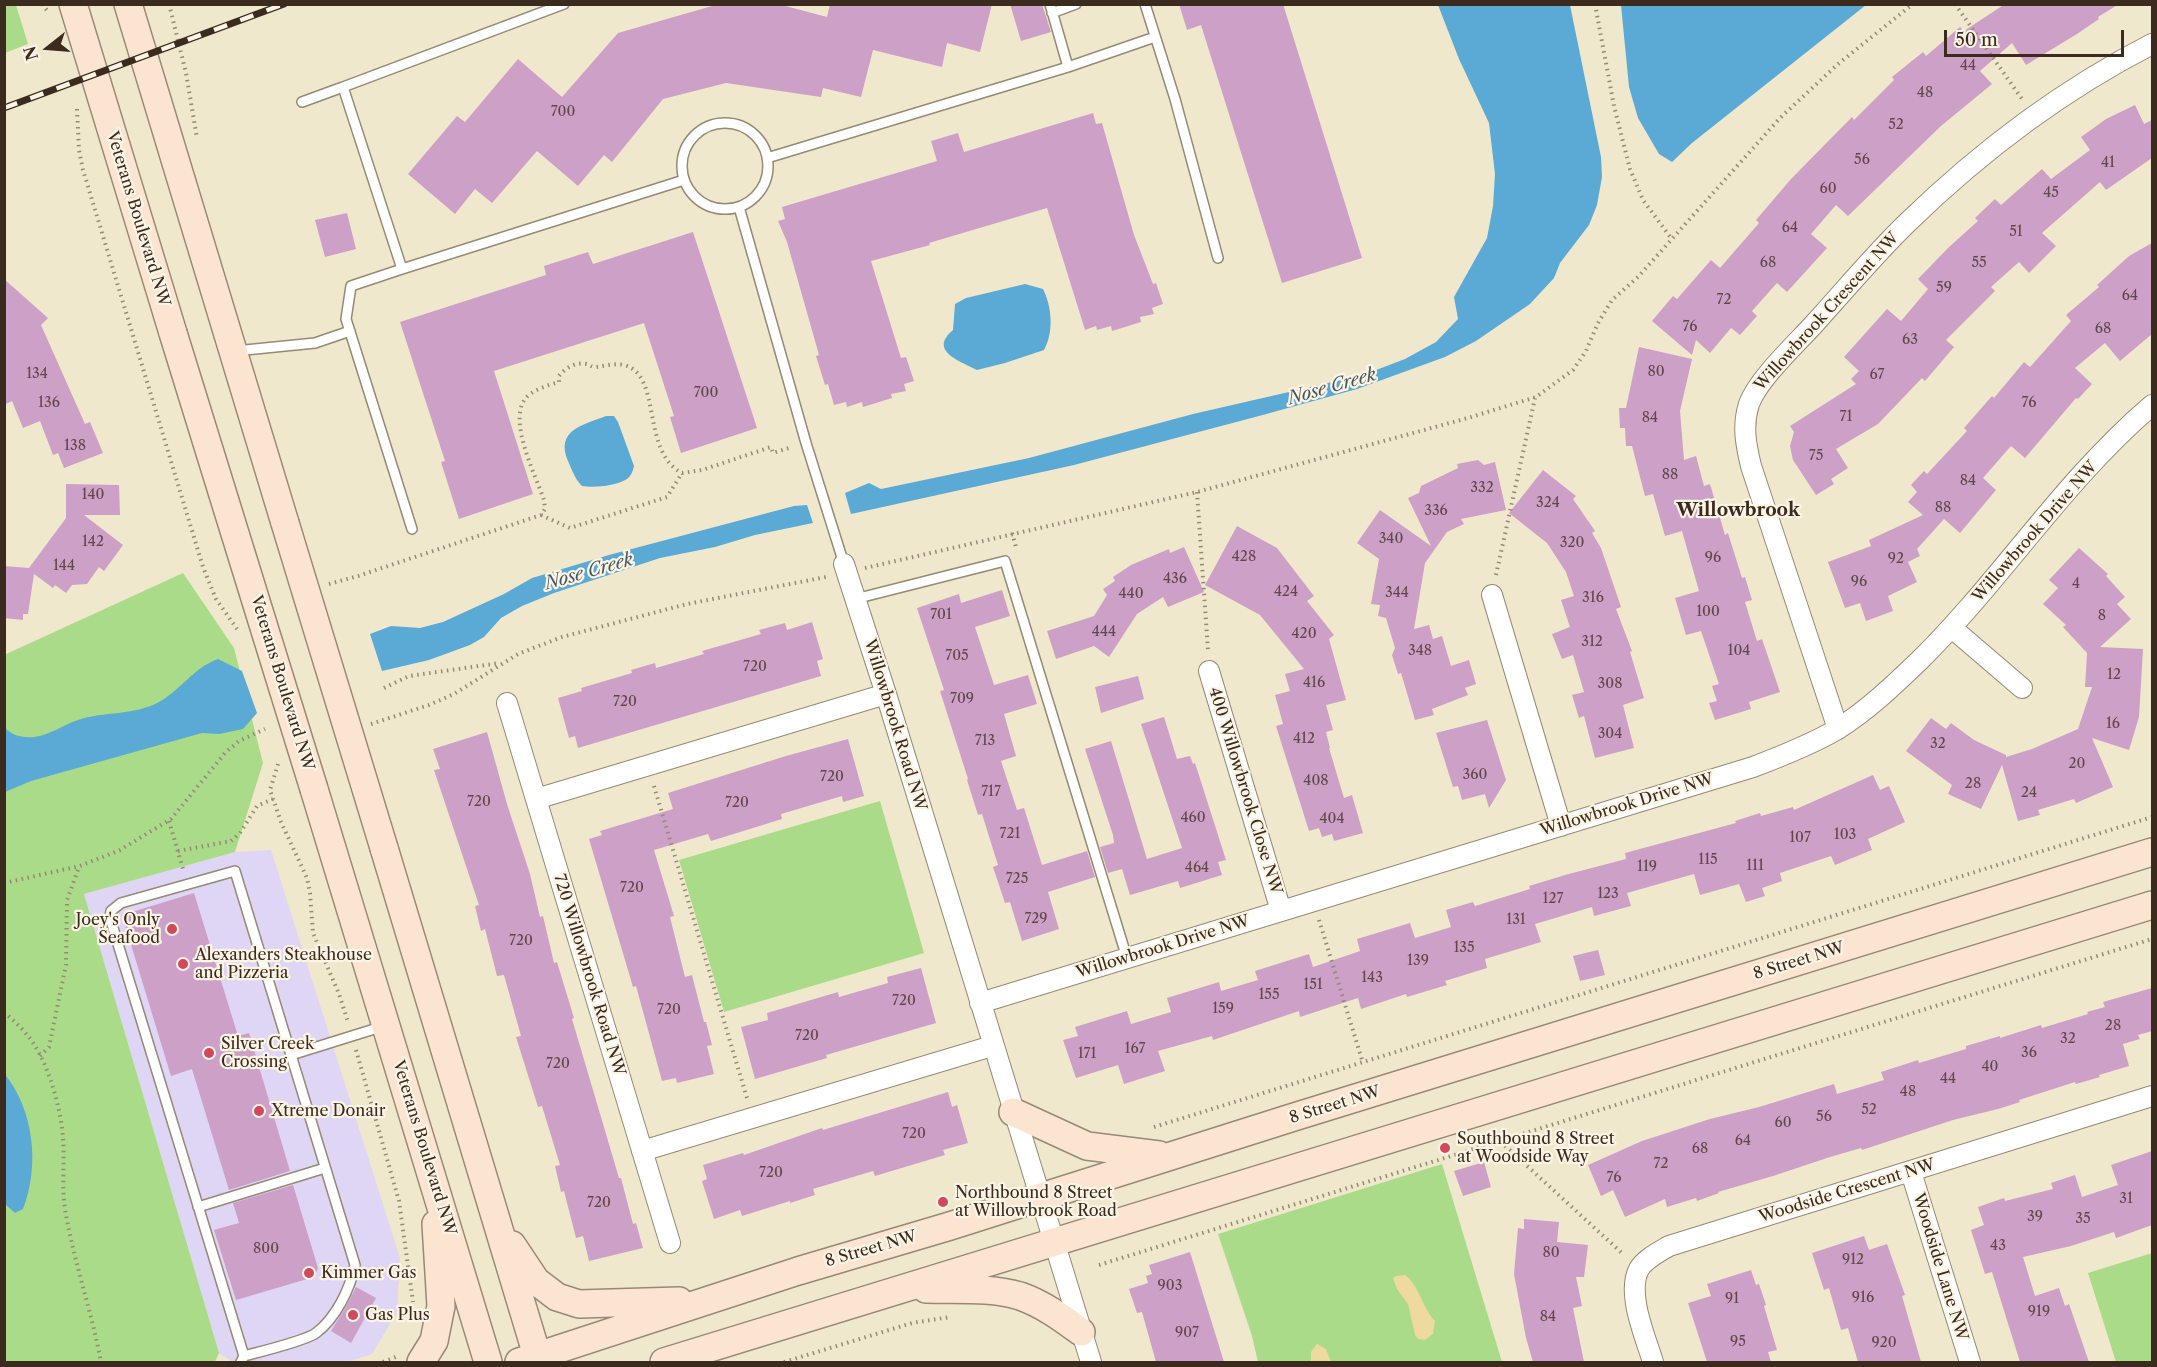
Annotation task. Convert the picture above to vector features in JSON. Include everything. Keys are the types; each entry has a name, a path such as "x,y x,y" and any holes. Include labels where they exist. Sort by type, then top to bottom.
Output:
{"main road":[{"path":"128,4 495,1218 532,1361"},
{"name":"Veterans Boulevard NW","path":"63,11 173,333 488,1362"},
{"name":"8 Street NW","path":"532,1361 707,1300 2152,852"},
{"path":"664,1362 2152,905"},
{"path":"1013,1112 1087,1146 1114,1151 1172,1156"},
{"path":"421,1362 434,1341 441,1306 434,1181"},
{"path":"495,1218 536,1281 557,1297 579,1304 707,1300"},
{"path":"903,1289 1009,1293 1053,1312 1081,1332"}],"street":[{"name":"Willowbrook Crescent NW","path":"1838,729 1751,466 1745,440 1745,421 1750,402 1762,382 1906,224 1951,182 2034,115 2077,86 2152,44"},
{"name":"Willowbrook Drive NW","path":"980,1003 1753,767 1807,746 1838,729 1889,691 1952,628 2085,471 2152,405"},
{"name":"Willowbrook Road NW","path":"845,569 886,694 992,1046 1091,1362"},
{"path":"1492,595 1561,826"},
{"path":"1952,628 2022,688"},
{"name":"400 Willowbrook Close NW","path":"1209,671 1281,911"},
{"path":"536,799 886,694"},
{"name":"720 Willowbrook Road NW","path":"507,703 670,1244"},
{"path":"642,1151 992,1046"},
{"name":"Woodside Crescent NW","path":"1639,1269 1653,1255 1669,1246 2152,1096"},
{"name":"Woodside Lane NW","path":"1911,1172 1970,1362"},
{"path":"1639,1269 1635,1288 1638,1311 1653,1362"}],"lane":[{"path":"302,102 564,4"},
{"path":"1068,67 1051,9 1076,4"},
{"path":"1145,4 1175,99 1218,258"},
{"path":"767,158 1068,67 1155,37"},
{"path":"343,87 402,269"},
{"path":"728,123 744,127 757,137 767,158 768,169 764,185 754,199 739,207 723,209 706,205 692,195 684,180 682,164 686,147 696,134 711,125 728,123"},
{"path":"412,529 346,319 351,286 684,180"},
{"name":"Willowbrook Road NW","path":"739,207 806,443 845,569"},
{"path":"233,351 315,343 350,331"},
{"path":"855,599 1005,561 1127,958"},
{"path":"235,871 355,1265 352,1282 330,1320 314,1335 242,1359 110,918 111,911 121,903 188,885 235,871"},
{"path":"291,1055 386,1025"},
{"path":"198,1207 325,1168"}],"path":[{"path":"42,4 63,11"},
{"path":"1595,4 1614,106 1630,169 1643,200 1671,238"},
{"path":"370,724 429,705 454,694 502,663 537,646 585,631 687,604 1197,492 1468,418 1536,397 1573,370 1586,351 1598,323 1612,300 1638,277 1780,118 1838,64 1913,4"},
{"path":"1954,4 2034,115"},
{"path":"77,107 79,150 83,170 204,567 216,599 238,631"},
{"path":"328,584 541,515 545,508 544,500 525,450 521,429 521,409 531,394 559,382 559,376 570,366 580,364 594,367 617,364 625,365 634,371 647,390 660,449 667,461 682,473 702,470 771,447 773,453 806,443"},
{"path":"1492,595 1536,397"},
{"path":"541,515 570,528 667,497 682,473"},
{"path":"1197,492 1209,671"},
{"path":"384,688 409,676 502,663"},
{"path":"4,883 80,866 120,850 169,821 225,753 239,741 265,729"},
{"path":"278,756 278,767 270,790 281,822 307,878 313,933 339,994 399,1201 414,1309"},
{"path":"648,765 753,1118"},
{"path":"178,851 231,841 240,833 257,806 273,798"},
{"path":"1145,1128 1156,1127 1364,1063 2152,818"},
{"path":"169,821 188,885"},
{"path":"40,1056 49,1047 66,965 67,900 80,866"},
{"path":"1314,901 1364,1063"},
{"path":"1099,1265 2152,939"},
{"path":"4,1012 29,1036 40,1056 59,1112 63,1136 64,1206 71,1244 96,1334 101,1362"},
{"path":"1501,1142 1639,1269"},
{"path":"784,1362 912,1323 954,1316"}],"shaded area":[{"path":"271,850 400,1258 397,1312 372,1354 347,1362 233,1362 219,1353 84,894 235,852"}],"green space":[{"path":"5,4 16,5 28,44 5,53"},
{"path":"183,573 234,648 263,763 235,852 84,894 219,1353 215,1362 5,1362 4,655"},
{"path":"880,801 924,953 724,1012 679,860"},
{"path":"1442,1164 1502,1362 1258,1362 1252,1336 1218,1234"},
{"path":"2152,1253 2152,1362 2116,1362 2088,1273"}],"sand":[{"path":"1405,1275 1414,1284 1435,1321 1433,1334 1425,1340 1418,1339 1415,1335 1408,1304 1397,1289 1393,1278"},
{"path":"1317,1344 1326,1349 1331,1362 1311,1362 1311,1352"}],"water":[{"path":"1621,4 1866,5 1692,143 1672,162 1659,154 1638,118 1629,87"},
{"name":"Nose Creek","path":"1438,5 1570,5 1601,157 1602,177 1597,205 1589,225 1560,263 1554,278 1530,304 1476,341 1445,357 1357,389 1074,465 851,514 845,493 869,483 881,489 1029,458 1193,414 1363,375 1405,359 1436,342 1458,319 1454,297 1487,238 1493,206 1495,174 1489,123 1459,59"},
{"path":"1025,284 1043,289 1048,304 1051,319 1044,350 977,370 955,359 945,350 946,337 953,330 955,304 966,298"},
{"path":"606,416 614,416 618,422 634,466 633,470 627,479 611,485 582,486 568,461 565,442 568,436 580,426"},
{"name":"Nose Creek","path":"807,505 813,523 660,558 554,593 522,606 501,618 484,637 470,645 429,660 382,671 370,634 391,626 420,628 443,622 504,594 532,578 609,555 794,506"},
{"path":"218,659 242,671 257,713 243,729 219,734 202,733 31,781 5,792 5,728 18,736 34,737 88,717 149,706 167,697 201,668"},
{"path":"4,1073 22,1104 31,1138 31,1174 28,1192 23,1209 15,1213 5,1204"}],"building":[{"path":"719,4 778,4 827,17 830,4 992,4 980,52 947,43 942,67 873,50 861,97 823,88 821,97 726,83 663,99 612,162 604,155 578,186 537,151 492,203 475,189 455,214 408,174 457,116 465,122 518,59 562,97 618,33"},
{"path":"1010,4 1042,4 1051,32 1021,41"},
{"path":"1179,4 1283,4 1362,258 1282,283 1201,25 1187,30"},
{"path":"2005,4 2119,4 2077,34 2026,65 2012,43 1980,71 1992,84 1941,126 1848,216 1836,205 1811,234 1827,248 1787,292 1777,283 1752,311 1757,316 1740,335 1731,328 1710,353 1696,340 1692,355 1652,321 1673,296 1677,299 1711,260 1720,268 1759,223 1756,220 1791,179 1852,117 1854,120 1894,80 1892,77 1923,52 1926,56 1960,27 1964,31"},
{"path":"2135,105 2144,124 2152,120 2152,158 2106,190 2100,182 2042,233 2056,246 2029,273 2019,262 1991,287 1995,291 1946,340 1954,347 1925,381 1922,378 1878,424 1836,449 1848,468 1831,479 1834,484 1816,495 1793,460 1790,446 1794,432 1790,426 1856,384 1851,379 1859,371 1844,357 1887,309 1901,321 1928,289 1918,279 1978,221 1975,218 1995,199 2001,205 2042,169 2051,179 2090,150 2081,137 2106,119"},
{"path":"1093,113 1096,124 1102,123 1134,235 1163,304 1152,308 1154,314 1140,317 1141,322 1112,331 1111,326 1097,330 1096,326 1085,330 1047,208 929,243 930,245 871,261 901,358 906,357 914,381 904,384 906,391 891,394 892,398 863,407 862,402 847,407 846,402 834,405 816,356 819,355 787,242 778,221 785,219 782,207 937,161 931,141 958,133 964,152"},
{"path":"347,213 356,249 325,257 315,220"},
{"path":"693,232 757,428 681,453 670,417 674,416 644,323 494,371 533,494 459,519 441,462 445,461 400,322 546,275 544,266 588,252 593,264"},
{"path":"2152,243 2152,334 2120,361 2105,343 2075,368 2092,384 2078,399 2076,398 2025,458 2011,446 1983,478 1996,490 1960,533 1944,519 1917,549 1920,556 1908,562 1917,582 1888,596 1893,611 1866,621 1860,603 1845,608 1828,562 1871,546 1869,540 1923,515 1908,502 1917,492 1911,485 1924,471 1927,474 1967,431 1964,428 1992,396 1994,398 2024,362 2030,367 2071,321 2066,315 2099,287 2097,285 2129,256"},
{"path":"4,279 48,318 41,325 85,424 90,422 103,453 64,468 58,453 53,455 40,421 23,428 12,401 4,405"},
{"path":"1639,347 1692,359 1680,411 1684,460 1696,456 1704,486 1710,484 1725,535 1728,533 1742,578 1745,577 1752,600 1745,602 1757,641 1762,639 1780,692 1749,702 1751,709 1715,720 1709,703 1717,701 1712,686 1719,684 1701,631 1686,635 1675,598 1699,591 1682,531 1665,536 1653,494 1645,496 1632,446 1626,446 1625,428 1620,428 1619,408 1626,408"},
{"path":"1478,460 1484,465 1495,462 1506,510 1461,519 1464,524 1447,532 1425,563 1414,629 1429,625 1433,639 1442,636 1451,666 1469,660 1476,684 1465,688 1468,695 1432,709 1434,715 1415,720 1401,673 1398,674 1392,655 1395,648 1386,618 1378,616 1380,605 1371,604 1379,559 1357,543 1380,510 1431,546 1408,498 1419,493 1421,486 1458,468 1457,464"},
{"path":"1543,470 1576,496 1573,499 1595,531 1592,533 1601,548 1621,607 1616,609 1632,651 1630,652 1644,698 1623,705 1634,748 1595,758 1584,716 1579,718 1572,695 1584,692 1573,655 1562,659 1552,634 1570,627 1561,600 1574,596 1566,572 1547,543 1509,513"},
{"path":"66,484 119,485 120,515 84,515 123,545 104,571 99,567 87,584 72,585 66,593 55,585 53,588 34,574 28,614 23,614 23,620 4,618 4,566 29,568 66,518"},
{"path":"1237,526 1277,548 1314,596 1307,601 1334,635 1329,639 1346,700 1326,705 1333,730 1326,732 1344,798 1352,795 1363,833 1334,841 1332,834 1322,837 1319,828 1309,831 1276,726 1283,724 1275,695 1290,691 1285,674 1304,669 1260,615 1205,585"},
{"path":"1184,547 1204,592 1168,607 1163,597 1137,614 1109,657 1094,646 1056,659 1047,631 1094,616 1107,595 1103,589 1115,581 1113,577 1131,565 1169,549 1170,553"},
{"path":"2079,548 2108,574 2106,576 2125,597 2117,604 2131,619 2100,647 2143,649 2139,717 2129,750 2092,738 2113,787 2076,803 2074,799 2038,810 2040,815 2018,821 2002,765 1981,809 1948,794 1952,785 1906,751 1931,718 1946,729 1951,723 1974,740 2006,757 2032,749 2078,729 2092,687 2085,687 2087,653 2063,627 2066,625 2043,604 2058,588 2049,580"},
{"path":"1002,590 1010,616 975,627 994,685 1028,675 1037,704 1004,714 1016,756 1001,761 1017,810 1024,808 1042,865 1087,851 1095,877 1048,892 1059,929 1022,941 1010,902 1005,903 993,867 998,865 982,814 978,815 940,691 944,690 917,608 959,594 961,603"},
{"path":"812,622 823,659 817,661 821,676 578,748 575,736 569,738 558,698 582,691 581,688 632,673 631,670 655,663 656,668 704,654 702,651 761,634 759,630 785,623 787,630"},
{"path":"1138,676 1144,699 1101,713 1095,687"},
{"path":"1164,717 1177,759 1190,756 1193,764 1195,763 1226,860 1218,862 1222,875 1180,888 1178,881 1130,895 1122,869 1108,873 1100,847 1114,843 1113,835 1085,749 1111,741 1147,859 1182,848 1141,724"},
{"path":"1487,720 1506,780 1489,808 1485,794 1462,800 1458,786 1453,787 1436,733"},
{"path":"487,732 530,874 540,917 543,916 554,963 557,962 619,1178 621,1178 633,1224 636,1223 643,1248 589,1261 583,1236 576,1238 555,1166 560,1165 542,1106 538,1107 516,1037 521,1036 504,975 497,976 485,929 481,931 475,906 479,905 434,770 440,769 433,749"},
{"path":"848,739 864,796 843,802 842,796 781,814 782,819 711,841 708,834 654,850 674,916 670,917 685,977 692,975 704,1022 706,1022 712,1045 707,1046 714,1074 677,1083 676,1078 662,1081 636,986 633,987 589,839 602,835 600,831 673,809 668,793"},
{"path":"1873,775 1880,790 1889,786 1905,822 1868,839 1872,850 1835,865 1831,856 1780,873 1782,881 1762,888 1765,896 1746,902 1739,884 1700,895 1694,874 1627,893 1631,906 1594,916 1592,907 1535,924 1541,942 1485,959 1487,968 1445,981 1447,985 1407,997 1406,994 1361,1009 1358,998 1300,1017 1299,1011 1213,1040 1212,1036 1158,1051 1165,1071 1124,1084 1118,1065 1076,1078 1063,1040 1078,1036 1075,1027 1127,1011 1131,1024 1171,1012 1167,998 1219,982 1221,991 1258,980 1255,971 1309,954 1313,967 1360,951 1357,939 1410,923 1415,938 1451,927 1446,910 1473,902 1475,906 1530,889 1529,886 1626,859 1625,853 1736,823 1735,821 1760,813 1761,816 1793,807 1794,810"},
{"name":"Silver Creek Crossing","path":"194,893 238,1036 249,1033 290,1171 229,1190 192,1069 171,1076 122,915"},
{"path":"1598,950 1605,975 1580,981 1573,956"},
{"path":"921,968 936,1023 826,1055 827,1058 755,1079 741,1027 768,1020 767,1013 838,992 839,997 888,983 887,977"},
{"path":"2152,988 2152,1031 2138,1035 2140,1039 2123,1044 2129,1066 2099,1075 2100,1077 2076,1084 2075,1082 2019,1100 2020,1102 1953,1120 1862,1150 1861,1148 1830,1157 1718,1192 1697,1201 1696,1198 1667,1207 1665,1199 1625,1217 1613,1190 1601,1196 1588,1165 1642,1141 1710,1119 1834,1084 1837,1094 1884,1080 1881,1072 1918,1060 1919,1063 1966,1049 1966,1046 2000,1036 2000,1038 2041,1025 2042,1028 2088,1014 2087,1012 2105,1007 2103,1002"},
{"path":"948,1092 952,1107 957,1105 968,1143 943,1150 945,1155 875,1176 873,1171 813,1189 815,1195 790,1203 790,1201 742,1216 740,1210 714,1219 702,1181 707,1179 703,1165 743,1153 744,1155 822,1128 823,1130"},
{"path":"2152,1151 2152,1225 2116,1238 2114,1232 2071,1246 2023,1257 2035,1296 2059,1288 2065,1306 2069,1304 2089,1362 2020,1362 1992,1272 1985,1274 1971,1230 1984,1225 1978,1207 2004,1198 2005,1201 2053,1189 2051,1183 2075,1175 2082,1197 2118,1185 2111,1165"},
{"path":"1484,1162 1491,1187 1463,1196 1454,1171"},
{"path":"293,1185 318,1268 314,1277 236,1300 214,1230 239,1223 233,1203"},
{"path":"1524,1219 1559,1222 1557,1242 1588,1245 1584,1277 1576,1277 1582,1306 1573,1308 1584,1362 1533,1362 1514,1274 1518,1228 1524,1229"},
{"path":"1864,1236 1869,1250 1887,1244 1905,1295 1902,1296 1921,1362 1858,1362 1848,1328 1841,1330 1829,1288 1824,1290 1812,1253"},
{"path":"1190,1252 1224,1362 1156,1362 1142,1312 1137,1313 1129,1289 1148,1283 1146,1276 1152,1274 1149,1265"},
{"path":"1751,1270 1756,1285 1759,1284 1766,1305 1764,1306 1777,1350 1768,1352 1771,1362 1707,1362 1688,1303 1711,1296 1707,1284"},
{"name":"Gas Plus","path":"356,1287 376,1298 351,1343 331,1331"}],"railway":[{"path":"4,108 284,4"}],"place":[{"name":"Joey's Only Seafood","path":"172,929"},
{"name":"Alexanders Steakhouse and Pizzeria","path":"183,964"},
{"name":"Silver Creek Crossing","path":"209,1053"},
{"name":"Xtreme Donair","path":"259,1111"},
{"name":"Southbound 8 Street at Woodside Way","path":"1445,1148"},
{"name":"Northbound 8 Street at Willowbrook Road","path":"943,1202"},
{"name":"Kimmer Gas","path":"309,1273"},
{"name":"Gas Plus","path":"353,1315"}],"district":[{"name":"Willowbrook","path":"1738,511"}]}
